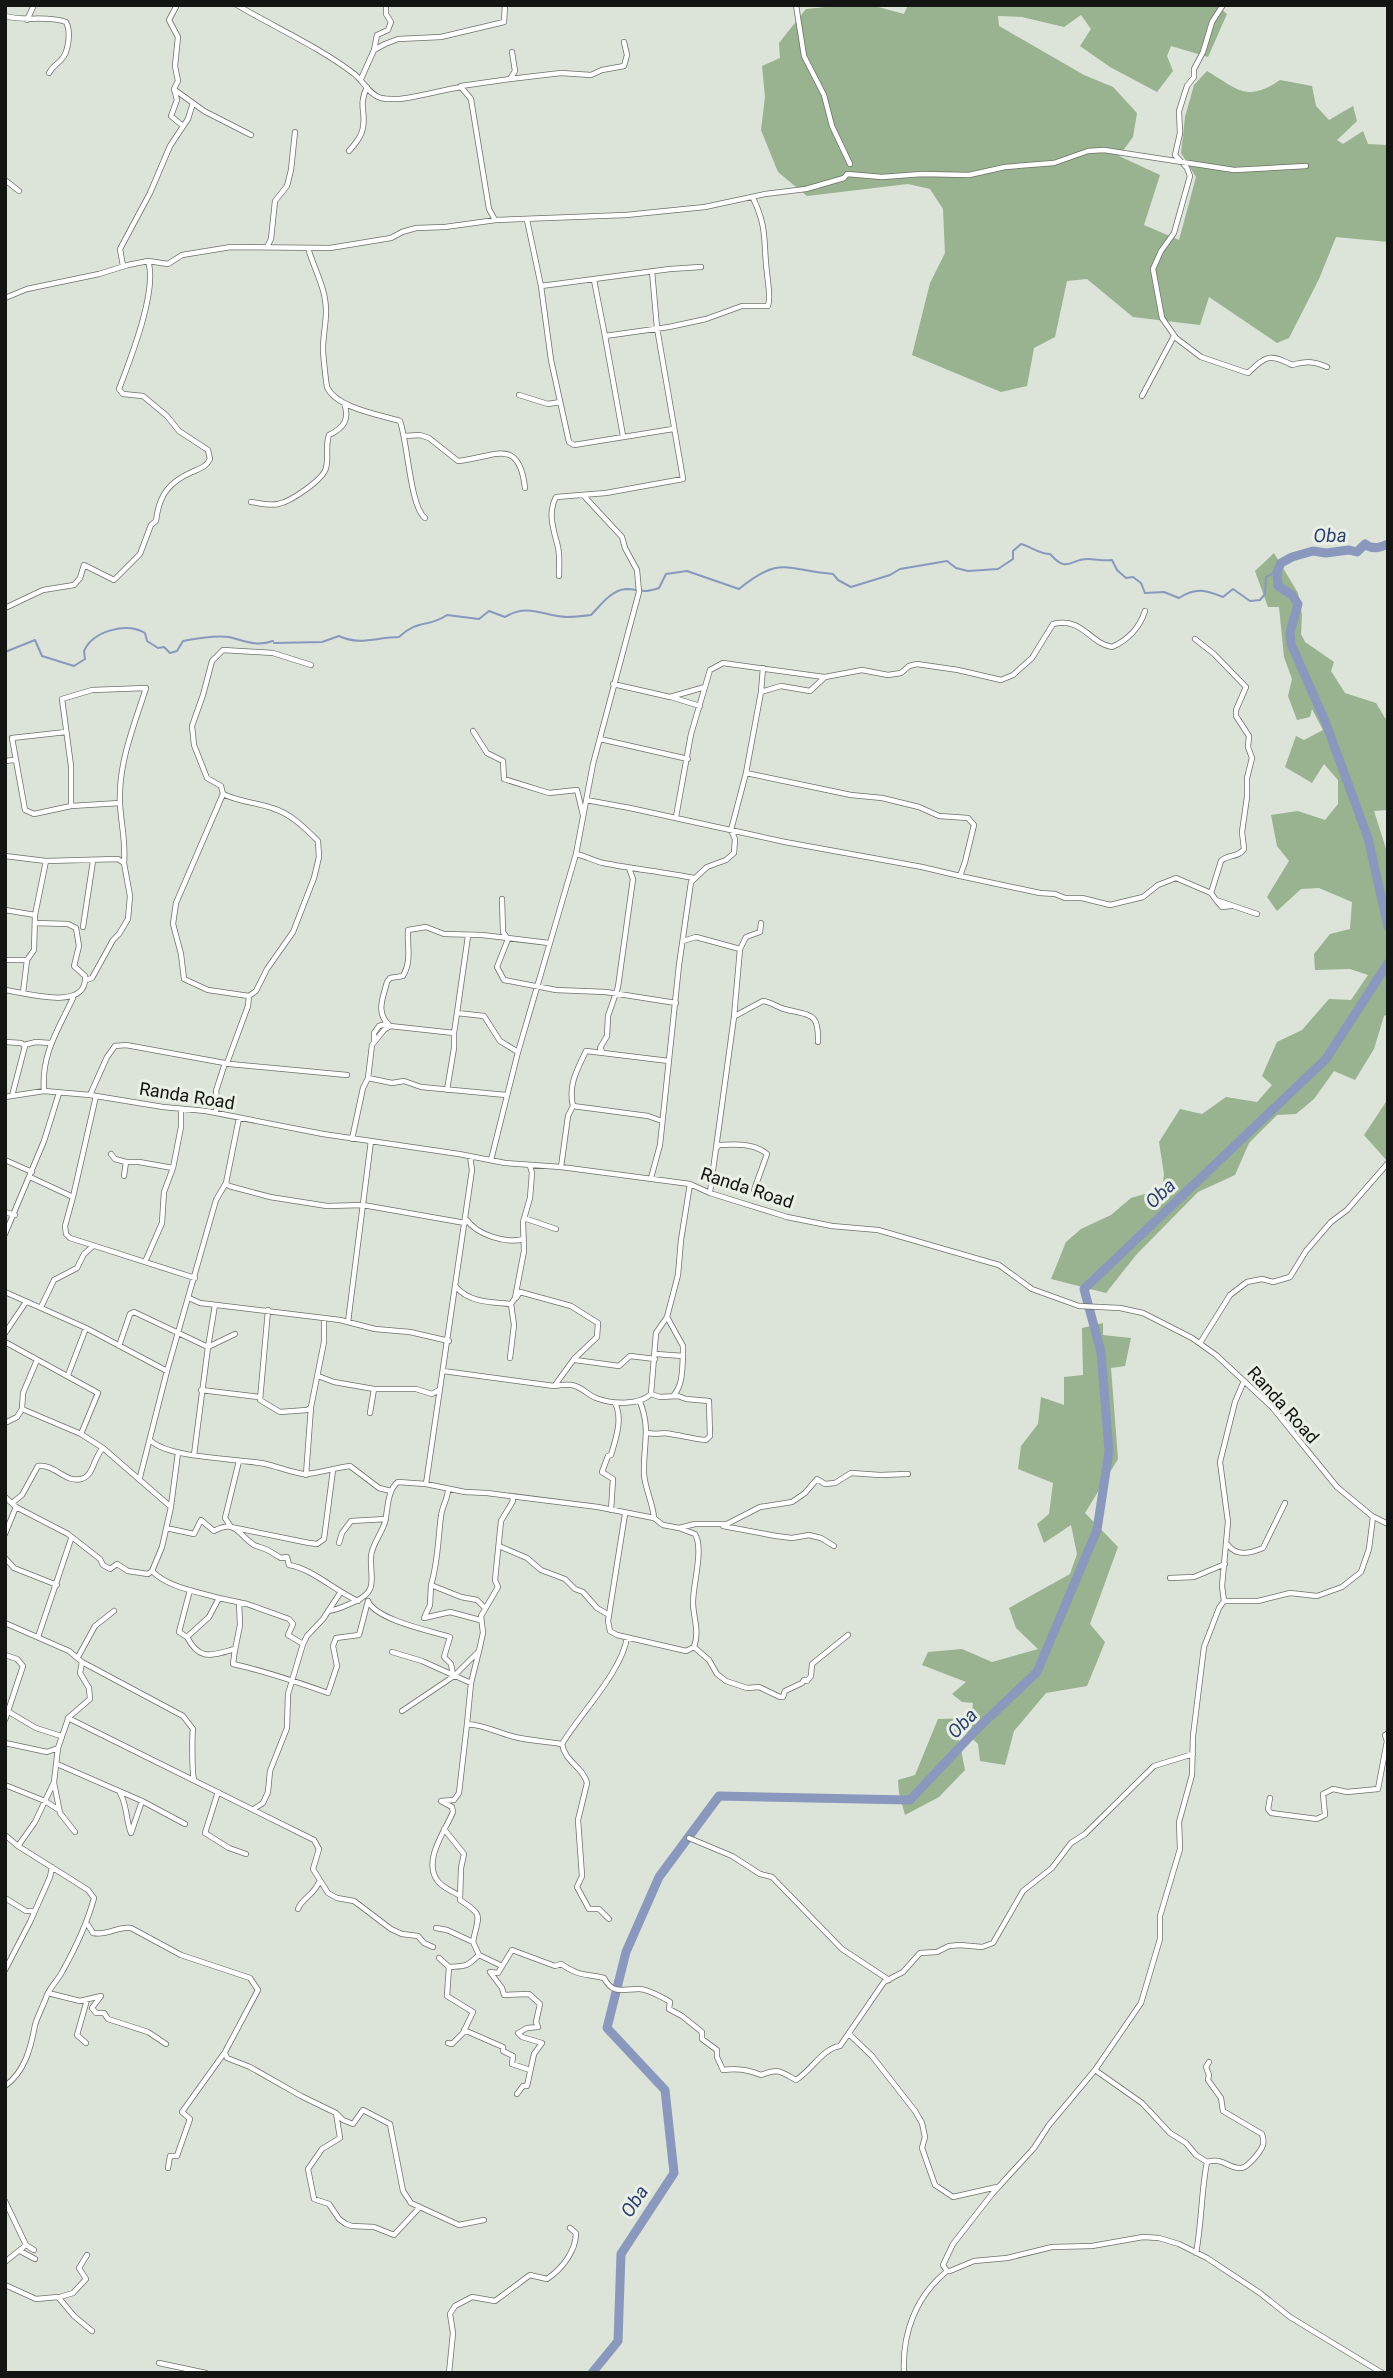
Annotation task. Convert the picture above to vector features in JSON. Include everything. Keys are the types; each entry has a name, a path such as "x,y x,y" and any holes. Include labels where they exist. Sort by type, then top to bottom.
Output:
{"street":[{"path":"27,20 34,5"},
{"path":"177,5 169,20 178,37 175,66 178,81 175,90 177,100 171,116 183,126"},
{"path":"237,5 340,64 361,79 372,94 382,99 561,72 591,75 602,69 624,66 627,55 624,42"},
{"path":"361,79 374,50 377,35 388,30 391,22 386,14 386,5"},
{"path":"374,50 398,39 441,37 498,25 504,22 505,5"},
{"path":"796,5 804,56 824,95 832,126 850,164"},
{"path":"1223,5 1212,22 1203,52 1194,69 1194,77 1186,86 1178,111 1180,133 1175,155 1191,176 1174,233 1161,251 1153,269 1162,318 1174,335 1201,356 1248,373 1263,358 1273,357 1292,365 1303,361 1327,367"},
{"path":"5,16 66,22 68,43 63,57 49,73"},
{"path":"510,79 515,71 512,52"},
{"path":"349,151 357,142 363,127 361,111 367,87"},
{"path":"461,87 471,99 489,209 496,220"},
{"path":"175,90 204,111 251,135"},
{"path":"123,266 120,249 150,193 170,146 188,119 193,103"},
{"path":"267,247 271,239 275,201 288,186 295,132"},
{"path":"5,298 27,289 123,266 148,261 168,264 182,255 211,250 330,248 391,238 416,228 445,228 496,220 695,209 775,192 811,188 844,178 847,174 882,177 969,175 1005,167 1054,163 1088,151 1104,150 1234,170 1306,166"},
{"path":"5,180 19,191"},
{"path":"605,336 706,318 742,306 768,306 770,299 766,270 766,236 762,216 753,198"},
{"path":"527,220 541,286 559,402 569,442 574,445 673,429"},
{"path":"308,248 324,293 326,310 323,352 327,386 343,401 374,415 400,421 416,507 425,518"},
{"path":"5,608 43,590 74,586 84,565 114,580 140,554 151,525 156,521 158,506 166,489 177,479 206,467 210,459 208,450 179,431 167,416 143,396 123,394 119,389 150,285 148,261"},
{"path":"541,286 701,267"},
{"path":"584,496 683,479 657,328 652,271"},
{"path":"594,280 623,436"},
{"path":"1142,396 1174,335"},
{"path":"519,395 548,404 559,402"},
{"path":"251,502 278,505 299,494 321,477 327,467 326,447 329,435 338,431 347,418 343,401"},
{"path":"404,436 420,435 429,438 458,461 496,453 509,454 523,471 524,488"},
{"path":"491,1160 506,1095 576,854 599,739 639,592 639,578 622,537 584,496 586,495 560,496 554,500 552,525 558,548 559,576"},
{"path":"676,817 691,734 701,706 708,673 715,666 723,663 825,677 862,670 888,675 901,673 909,666 918,664 1001,680 1013,675 1032,658 1053,624 1069,623 1083,628 1104,645 1112,647 1133,633 1142,620 1144,611"},
{"path":"1195,639 1214,653 1246,687 1236,710 1249,736 1248,747 1252,758 1247,778 1242,832 1244,849 1239,855 1221,860 1211,893"},
{"path":"223,794 242,803 284,812 318,841 319,857 314,878 293,932 256,991 249,996 208,990 184,979 173,924 176,903 223,794 221,786 207,778 194,746 192,726 204,695 212,661 223,650 273,653 312,665"},
{"path":"651,1178 660,1145 690,887 694,878 707,867 730,858 734,853 735,839 731,830 747,773 763,668"},
{"path":"761,692 781,686 810,691 825,677"},
{"path":"613,684 670,696 701,706"},
{"path":"670,696 705,687"},
{"path":"71,806 71,766 62,699 92,690 146,688 129,735 120,803 124,830 124,863 130,896 128,919 92,978 86,980"},
{"path":"66,732 12,738 25,810 34,814 71,806 120,803"},
{"path":"473,732 487,753 503,761 504,779 549,793 577,790 583,816"},
{"path":"599,739 688,759"},
{"path":"5,761 14,760"},
{"path":"747,773 919,807 939,816 968,818 974,825 960,876"},
{"path":"586,800 1110,905 1143,897 1158,885 1176,878 1211,893 1222,907 1232,906 1257,914"},
{"path":"576,854 598,862 694,878"},
{"path":"5,856 46,861 118,859 124,863"},
{"path":"23,993 27,960 34,950 35,915 46,861"},
{"path":"83,927 93,861"},
{"path":"603,1053 600,1048 607,1036 608,1016 616,994 634,879 629,868"},
{"path":"502,899 503,932 508,939"},
{"path":"5,910 35,915"},
{"path":"5,990 65,998 73,997 83,990 85,976 74,966 79,946 76,928 68,924 35,923"},
{"path":"710,1193 734,1017 740,949 746,937 760,932 761,923"},
{"path":"388,1025 380,1006 387,982 390,978 403,976 408,967 408,930 426,928 444,934 482,935 549,943"},
{"path":"447,1090 468,936"},
{"path":"683,941 696,937 740,949"},
{"path":"508,939 497,967 504,980 556,990 616,994 676,1003"},
{"path":"5,960 27,960"},
{"path":"215,1113 218,1106 216,1091 248,1006 249,996"},
{"path":"44,1091 42,1075 51,1043 73,997"},
{"path":"734,1017 758,1002 768,1002 779,1008 815,1018 819,1032 818,1042"},
{"path":"457,1013 484,1017 500,1041 518,1052"},
{"path":"388,1025 454,1033"},
{"path":"352,1139 363,1087 368,1078 371,1048 388,1025"},
{"path":"5,1042 24,1045 36,1042 51,1043"},
{"path":"12,1096 24,1045"},
{"path":"195,1278 128,1255 93,1247 66,1234 65,1226 93,1095 103,1063 115,1046 126,1045 226,1063 347,1075"},
{"path":"561,1167 568,1116 573,1106 571,1085 586,1051 669,1061"},
{"path":"368,1078 392,1083 404,1081 421,1087 506,1095"},
{"name":"Randa Road","path":"5,1097 44,1091 93,1095 530,1166 561,1167 690,1184 787,1217 832,1226 878,1230 999,1265 1038,1292 1079,1306 1120,1308 1143,1313 1200,1343 1272,1407 1337,1487 1373,1517 1388,1524"},
{"path":"5,1234 15,1216 59,1093"},
{"path":"573,1106 648,1116 662,1121"},
{"path":"145,1262 162,1223 164,1192 173,1168 181,1127 181,1109"},
{"path":"140,1478 167,1371 216,1200 226,1182 239,1118"},
{"path":"348,1322 370,1141"},
{"path":"715,1149 719,1144 740,1144 761,1148 767,1154 754,1190"},
{"path":"111,1154 115,1159 126,1162 173,1168"},
{"path":"426,1484 472,1170 470,1156"},
{"path":"5,1160 73,1197"},
{"path":"124,1176 126,1162"},
{"path":"1200,1343 1230,1295 1247,1282 1262,1279 1273,1282 1290,1277 1306,1251 1388,1163"},
{"path":"515,1298 524,1251 524,1218 530,1198 532,1172 530,1166"},
{"path":"226,1182 229,1186 270,1198 327,1206 363,1205 465,1221 480,1232 514,1241 524,1239"},
{"path":"443,1371 554,1386 572,1385 586,1390 593,1398 615,1403 640,1402 651,1394 656,1333 667,1317 680,1267 681,1240 690,1184"},
{"path":"5,1212 15,1216"},
{"path":"524,1218 556,1229"},
{"path":"41,1307 54,1280 77,1268 84,1254 93,1247"},
{"path":"456,1287 464,1296 472,1299 511,1304"},
{"path":"5,1292 86,1328 167,1371"},
{"path":"510,1357 514,1325 511,1304 520,1292 570,1306 598,1323 597,1337 574,1359 554,1386"},
{"path":"189,1298 200,1303 324,1318 449,1341"},
{"path":"5,1333 26,1302"},
{"path":"194,1455 215,1305"},
{"path":"268,1310 259,1397 261,1402 280,1412 311,1408"},
{"path":"119,1346 131,1312 208,1347 235,1334"},
{"path":"667,1317 683,1346 682,1376 679,1390 674,1395"},
{"path":"306,1475 311,1408 324,1342 324,1318"},
{"path":"68,1375 86,1328"},
{"path":"5,1342 98,1393 81,1434"},
{"path":"574,1359 619,1366 630,1356 683,1356"},
{"path":"5,1423 17,1417 22,1409 23,1393 37,1360"},
{"path":"318,1376 334,1382 374,1389 416,1389 432,1394 440,1390"},
{"path":"947,2271 943,2265 953,2244 1096,2070 1140,2003 1160,1939 1160,1916 1180,1849 1178,1822 1192,1775 1204,1647 1224,1601 1222,1586 1228,1518 1220,1462 1235,1402 1244,1381"},
{"path":"370,1413 374,1389"},
{"path":"201,1390 259,1397"},
{"path":"648,1433 670,1433 679,1437 706,1440 710,1436 709,1402 674,1395 660,1397 651,1394"},
{"path":"640,1402 648,1433 644,1476 654,1518"},
{"path":"611,1510 613,1479 602,1472 608,1456 611,1455 620,1415 615,1403"},
{"path":"22,1409 81,1434 103,1448 170,1507"},
{"path":"151,1441 178,1453 264,1464 306,1475 350,1466 379,1488 391,1491"},
{"path":"5,1534 14,1505 38,1466 50,1467 69,1479 82,1479 89,1474 96,1456 103,1448"},
{"path":"5,1497 14,1505 71,1537 110,1569 117,1564 141,1574 148,1574 152,1571 162,1547 178,1453"},
{"path":"239,1461 225,1518 231,1527 255,1546 269,1550 281,1558 287,1557 289,1565 305,1569 340,1593 358,1601"},
{"path":"166,1528 194,1534 201,1520 214,1531 222,1526 231,1527 317,1544 324,1539 333,1470"},
{"path":"722,1525 760,1507 798,1499 817,1479 825,1483 835,1483 851,1473 908,1474"},
{"path":"233,1664 256,1668 271,1676 328,1693 337,1666 333,1646 336,1638 359,1635 372,1584 370,1555 386,1520 391,1491 398,1482 611,1510 654,1518 663,1525 695,1534 699,1544 693,1599 697,1640 694,1647 686,1651 610,1631 609,1616 625,1514"},
{"path":"448,1489 442,1513 430,1605 425,1618 450,1612 480,1620"},
{"path":"460,1896 435,1879 433,1861 453,1812 452,1807 441,1801 454,1800 459,1793 471,1683 483,1633 480,1620 498,1587 495,1580 501,1521 513,1501 512,1496"},
{"path":"1227,1543 1239,1554 1263,1548 1285,1503"},
{"path":"1224,1601 1258,1601 1290,1593 1317,1596 1342,1587 1361,1572 1369,1549 1373,1517"},
{"path":"339,1543 342,1533 351,1521 386,1520"},
{"path":"679,1528 695,1524 722,1525 792,1538 809,1535 834,1546"},
{"path":"38,1637 71,1537"},
{"path":"499,1546 527,1558 541,1570 565,1579 609,1616"},
{"path":"5,1558 14,1568 57,1585"},
{"path":"1170,1578 1194,1577 1225,1564"},
{"path":"152,1571 158,1577 190,1590 239,1602 292,1621 288,1636 303,1644"},
{"path":"431,1585 464,1598 477,1600 485,1608"},
{"path":"190,1590 179,1632 202,1654 209,1656 235,1649 233,1664"},
{"path":"254,1809 260,1807 266,1797 270,1771 287,1728 286,1704 303,1644 340,1593"},
{"path":"187,1637 209,1617 219,1598"},
{"path":"328,1611 367,1599"},
{"path":"367,1599 373,1609 407,1625 450,1637 444,1657 451,1664 454,1676"},
{"path":"233,1664 240,1625 239,1602"},
{"path":"78,1657 95,1626 114,1611"},
{"path":"5,1623 78,1657 82,1662 183,1716 193,1728 191,1738 194,1759 191,1775 194,1780"},
{"path":"694,1647 726,1681 747,1688 759,1687 783,1697 785,1690 807,1681 811,1676 812,1664 848,1634"},
{"path":"562,1744 608,1679 626,1649 627,1637"},
{"path":"402,1712 454,1676 479,1651"},
{"path":"392,1652 422,1661 471,1683"},
{"path":"5,1655 17,1659 23,1666 5,1720"},
{"path":"59,1810 54,1783 61,1736 68,1718 90,1699 89,1688 80,1673 82,1662"},
{"path":"9,1712 36,1727 61,1736"},
{"path":"68,1718 254,1809 317,1843 319,1849 313,1869 328,1893 359,1903 391,1929 407,1936 418,1936 433,1947"},
{"path":"467,1724 479,1724 538,1743 562,1744"},
{"path":"1270,1798 1268,1809 1271,1813 1317,1819 1325,1815 1323,1794 1333,1789 1347,1792 1378,1789 1387,1741 1385,1735 1388,1733"},
{"path":"5,1743 47,1752 58,1748"},
{"path":"562,1744 566,1755 586,1777 587,1783 578,1820 582,1876 577,1887 589,1909 599,1909 609,1919"},
{"path":"517,2094 522,2087 527,2086 534,2054 542,2043 522,2037 518,2033 527,2028 538,2027 536,2022 540,2004 528,1994 504,1995 490,1972 498,1973 512,1950 555,1966 561,1964 572,1972 604,1979 607,1985 620,1992 639,1989 663,1997 670,2002 669,2009 702,2032 702,2039 717,2050 723,2070 752,2070 761,2075 772,2070 781,2071 796,2080 805,2075 829,2049 840,2046 884,1982 903,1972 920,1953 937,1952 960,1945 982,1947 993,1943 1023,1891 1052,1868 1071,1843 1093,1826 1154,1766 1193,1754"},
{"path":"57,1764 142,1801 185,1824"},
{"path":"18,1846 35,1822 54,1783"},
{"path":"5,1785 59,1810 75,1832"},
{"path":"118,1791 124,1800 126,1821 131,1833 142,1801"},
{"path":"218,1792 205,1833 229,1848 246,1854"},
{"path":"444,1829 464,1854 460,1900 477,1912 478,1921 473,1942 479,1955 502,1966"},
{"path":"5,1835 92,1894 94,1898 87,1924 48,1993 37,2020 33,2042 20,2071 5,2086"},
{"path":"689,1838 772,1877 842,1949 889,1980"},
{"path":"5,1970 50,1877 52,1867"},
{"path":"298,1909 300,1902 315,1891 319,1882"},
{"path":"5,1898 26,1911 33,1911"},
{"path":"87,1924 90,1930 100,1935 131,1928 181,1955 250,1978 258,1990 225,2052 182,2112 190,2119 178,2153 170,2156 167,2168"},
{"path":"436,1928 473,1942"},
{"path":"439,1958 449,1967 465,1967 479,1955"},
{"path":"448,2043 452,2044 464,2030 473,2012 447,1996 449,1967"},
{"path":"48,1993 73,2000 101,1996 92,2008 96,2012 104,2012 108,2020 148,2032 166,2044"},
{"path":"86,2043 77,2035 87,2000"},
{"path":"464,2030 503,2047 503,2051 513,2056 512,2064 530,2070"},
{"path":"849,2034 873,2056 922,2123 925,2137 922,2148 935,2185 953,2197 998,2187"},
{"path":"225,2052 224,2056 227,2058 250,2067 336,2113 343,2120 353,2124 363,2110 390,2124 403,2191 411,2203 459,2225 484,2220"},
{"path":"1096,2070 1142,2103 1170,2133 1186,2143 1196,2155 1208,2162 1215,2160 1240,2168 1246,2166 1263,2145 1262,2134 1223,2111 1221,2098 1208,2080 1206,2067 1209,2062"},
{"path":"336,2113 340,2138 322,2149 308,2169 314,2199 329,2204 346,2224 374,2227 394,2235 420,2207"},
{"path":"1196,2253 1208,2162"},
{"path":"5,2201 26,2245 34,2250"},
{"path":"449,2373 453,2333 450,2314 455,2306 472,2297 495,2301 530,2275 547,2279 562,2266 576,2242 576,2233 570,2228"},
{"path":"904,2373 903,2358 911,2319 925,2293 947,2271 982,2259 1007,2258 1052,2247 1091,2246 1143,2237 1179,2244 1196,2253 1260,2293 1290,2317 1382,2373"},
{"path":"5,2262 26,2245"},
{"path":"20,2251 35,2259"},
{"path":"5,2285 36,2299 73,2293 86,2279 79,2268 88,2255"},
{"path":"58,2297 74,2316 92,2331"},
{"path":"159,2362 206,2373"}],"green space":[{"path":"871,5 904,14 908,5 1216,5 1227,14 1208,57 1171,46 1167,56 1173,71 1157,92 1110,67 1080,46 1091,29 1081,15 1064,27 1022,17 998,16 999,26 1084,75 1113,87 1137,113 1133,137 1119,156 1160,175 1144,225 1179,240 1196,177 1181,153 1185,117 1194,85 1207,71 1242,91 1259,91 1280,80 1312,86 1316,106 1329,120 1353,106 1357,121 1337,140 1343,144 1363,131 1368,144 1386,145 1388,242 1336,237 1319,279 1289,338 1277,343 1209,297 1200,325 1133,317 1087,279 1067,281 1055,337 1034,348 1027,386 1001,392 912,355 930,283 945,253 943,209 930,189 908,184 807,196 778,172 761,130 765,97 762,66 780,58 779,43 806,9"},
{"path":"1274,553 1298,593 1302,615 1301,634 1305,642 1334,662 1331,671 1345,693 1376,703 1388,719 1388,810 1374,811 1388,855 1388,1014 1384,1016 1374,1049 1355,1080 1334,1071 1314,1099 1296,1114 1277,1115 1249,1143 1235,1175 1198,1192 1136,1255 1106,1293 1051,1279 1066,1242 1081,1229 1111,1215 1131,1198 1162,1189 1164,1174 1159,1142 1180,1109 1202,1114 1226,1097 1257,1102 1272,1085 1262,1076 1277,1042 1302,1030 1329,999 1351,1000 1368,975 1350,969 1315,970 1314,954 1330,934 1350,929 1352,902 1319,888 1301,889 1277,911 1267,897 1289,861 1277,846 1271,815 1298,811 1325,820 1338,804 1338,780 1324,764 1312,783 1285,767 1296,736 1304,740 1323,730 1312,709 1310,717 1297,720 1288,696 1292,679 1284,657 1279,607 1268,607 1255,571"},
{"path":"1388,1099 1388,1162 1364,1135"},
{"path":"1103,1323 1103,1335 1131,1338 1125,1366 1111,1368 1118,1459 1085,1513 1118,1547 1090,1624 1105,1642 1087,1686 1046,1693 1014,1731 1005,1765 980,1761 978,1744 963,1730 959,1739 965,1770 939,1797 905,1815 898,1780 915,1775 938,1719 971,1718 973,1703 962,1702 952,1694 966,1682 922,1665 928,1652 962,1649 992,1662 1038,1649 1016,1628 1009,1608 1070,1574 1077,1554 1071,1525 1044,1543 1037,1524 1049,1514 1053,1483 1018,1469 1021,1446 1038,1424 1041,1397 1064,1405 1064,1377 1083,1375 1082,1328"}],"waterway":[{"path":"274,643 322,642 339,636 361,641 399,637 412,628 447,615 479,619 489,611 505,617 521,611 567,617 591,615 615,592 626,589 653,590 659,588 666,574 687,571 739,589 765,572 784,567 833,574 851,587 890,575 900,569 947,561 956,568 968,571 998,569 1013,559 1013,551 1021,544 1050,554 1065,564 1088,559 1112,560 1117,570 1126,578 1133,577 1141,583 1145,593 1164,592 1179,598 1201,591 1223,597 1233,589 1250,601 1260,600 1265,594 1266,577 1277,572"},
{"name":"Oba","path":"1388,544 1376,548 1365,544 1357,552 1313,551 1281,563 1277,572 1278,586 1292,595 1298,604 1290,633 1291,644 1325,721 1368,838 1388,927"},
{"path":"5,652 35,640 42,656 74,666 85,659 84,651 95,638 111,630 129,628 145,633 147,641 158,648 164,647 170,653 177,651 183,641 206,637 229,637 256,643 273,641"},
{"name":"Oba","path":"592,2373 618,2341 621,2254 674,2173 665,2090 607,2028 626,1952 659,1877 719,1796 910,1800 978,1728 1037,1672 1097,1530 1109,1451 1101,1352 1084,1289 1326,1059 1388,963"}]}
